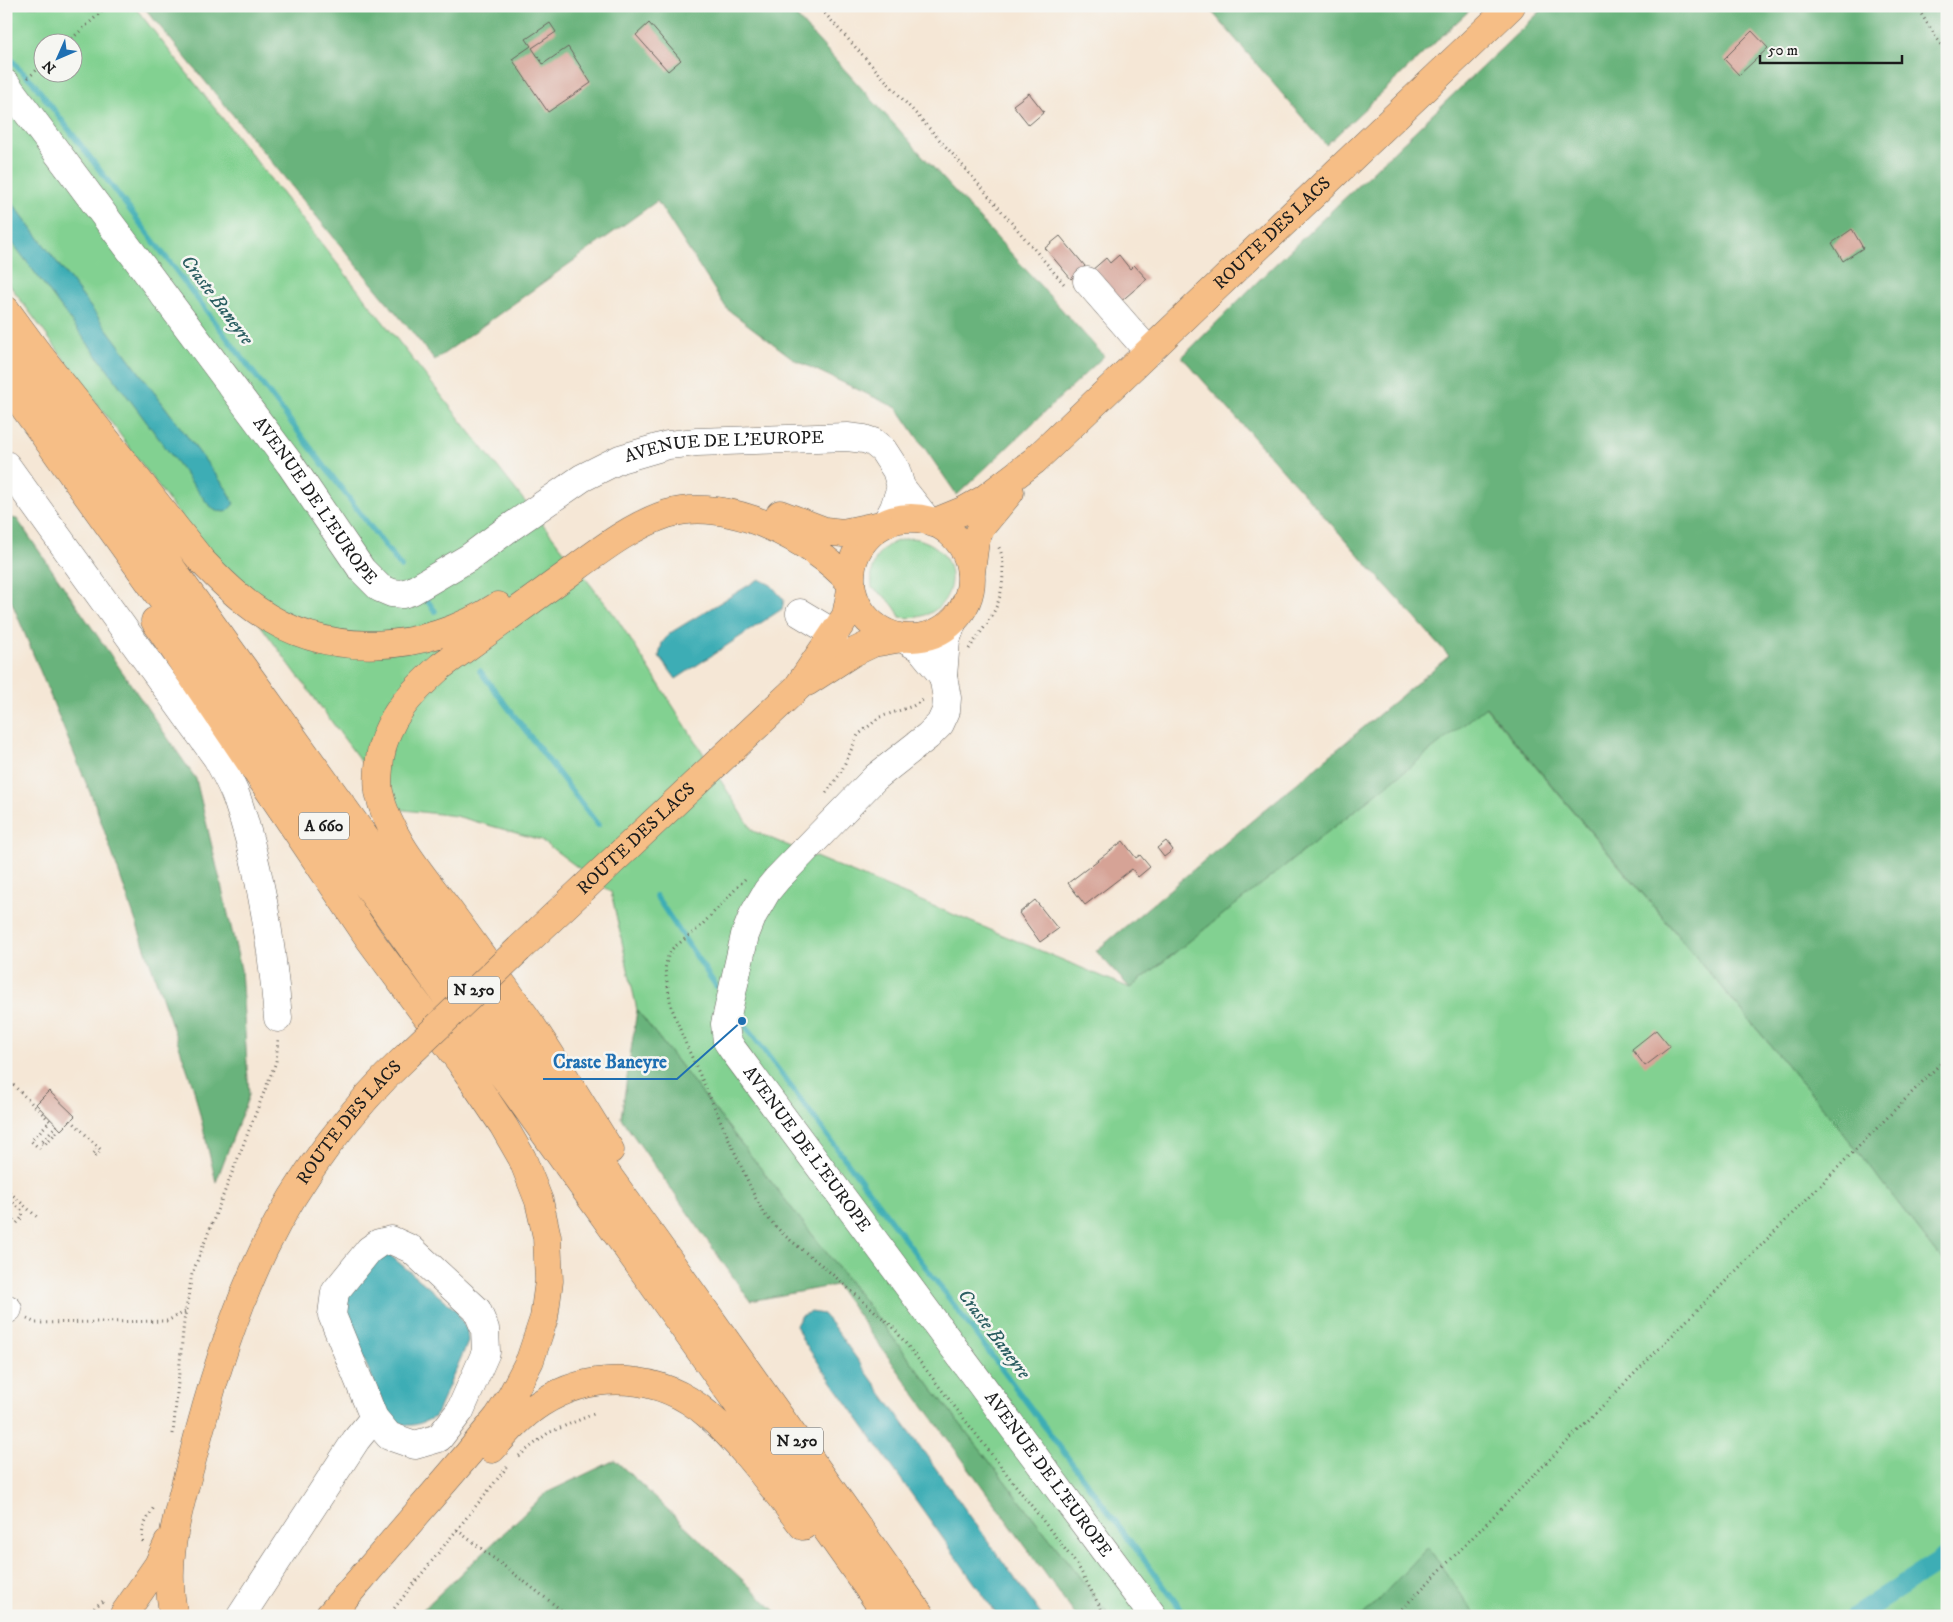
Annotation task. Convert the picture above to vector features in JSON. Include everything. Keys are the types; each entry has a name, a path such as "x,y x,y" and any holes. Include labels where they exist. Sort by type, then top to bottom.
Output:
{"main road":[{"name":"ROUTE DES LACS","path":"930,521 983,500 1034,461 1511,6"},
{"path":"6,310 36,352 201,560 255,610 286,627 317,639 372,646 406,643 457,628 482,616 519,592 591,540 631,514 652,504 674,498 698,496 745,503 825,530 843,533 884,524 896,519 912,518 930,521 944,527 957,540 966,555 971,573 970,590 964,607 953,621 938,631 921,637 902,638 885,632 870,622 858,607 851,586 838,568 805,544 768,525 720,512 694,511 669,514 639,526 602,549 441,666 417,688 400,708 389,726 382,748 378,772 379,791 393,829 425,878 527,1019 627,1176 673,1266"},
{"name":"N 250","path":"6,338 673,1266 922,1616"},
{"path":"6,383 115,562 370,940 503,1125 522,1158 539,1201 547,1237 549,1281 544,1318 530,1360 498,1417 329,1616"},
{"name":"A 660","path":"6,383 642,1269"},
{"name":"ROUTE DES LACS","path":"971,573 975,541 981,527 1034,461"},
{"path":"851,586 851,571 856,552 866,537 884,524"},
{"name":"ROUTE DES LACS","path":"797,688 846,616 851,586"},
{"name":"ROUTE DES LACS","path":"174,1616 171,1605 169,1563 174,1527 208,1397 235,1316 265,1247 295,1195 329,1145 368,1097 408,1055 797,688 852,653 873,643 902,638"},
{"name":"N 250","path":"642,1269 888,1616"},
{"path":"349,1616 510,1429 525,1415 560,1393 582,1384 600,1380 645,1382 668,1390 706,1413 749,1457 873,1616"},
{"name":"ROUTE DES LACS","path":"118,1609 158,1565 174,1527"},
{"path":"118,1609 154,1612 162,1616"}],"street":[{"name":"AVENUE DE L'EUROPE","path":"6,84 290,464 362,570 380,588 392,593 402,594 412,591 470,557 511,526 588,475 620,459 668,446 697,442 847,437 873,442 890,459 901,486 930,521"},
{"path":"1076,284 1148,352"},
{"path":"6,465 217,758 237,797 268,922 278,1018"},
{"path":"884,524 894,508 901,486"},
{"path":"800,613 835,634"},
{"name":"AVENUE DE L'EUROPE","path":"953,621 946,640 944,681 946,711 935,730 876,777 777,879 759,904 746,935 729,1004 725,1024 727,1041 1153,1616"},
{"path":"902,638 920,648 944,681"},
{"path":"391,1240 411,1249 477,1310 485,1329 486,1352 460,1411 439,1438 415,1445 389,1436 374,1418 332,1315 335,1292 369,1250 379,1243 391,1240"},
{"path":"241,1616 356,1440 374,1418"}],"path":[{"path":"79,32 108,6"},
{"path":"818,6 957,159 1076,284"},
{"path":"1916,6 1947,54"},
{"path":"968,650 991,619 999,604 1003,586 1002,552 995,540 981,527"},
{"path":"820,800 840,774 858,735 880,716 923,700 930,689 935,690 944,681"},
{"path":"747,877 699,928 673,948 668,956 665,969 671,1006 685,1042 755,1197 764,1214 784,1235 893,1327 1078,1566 1105,1616"},
{"path":"173,1437 186,1312 192,1274 276,1062 279,1036 278,1018"},
{"path":"1395,1616 1947,1057"},
{"path":"6,1078 50,1121 31,1141 42,1151"},
{"path":"71,1120 102,1150 96,1156 93,1154 96,1151 95,1149"},
{"path":"58,1127 44,1145 41,1142 58,1127"},
{"path":"6,1189 37,1217 35,1219"},
{"path":"6,1196 21,1210 23,1216 17,1223 10,1217"},
{"path":"7,1310 36,1323 167,1321 186,1312"},
{"path":"388,1616 512,1462 548,1432 596,1413"},
{"path":"144,1548 141,1533 156,1499"},
{"path":"457,1530 569,1616"},
{"path":"88,1616 95,1607 118,1609"}],"green space":[{"path":"6,6 134,6 616,617 753,831 1130,988 1485,707 1835,1122 1947,1266 1947,1616 1110,1616 637,1010 611,892 541,840 456,816 396,809 6,280"},
{"path":"143,6 787,6 1104,356 957,495 897,408 795,360 727,309 657,201 435,360"},
{"path":"1207,6 1474,6 1326,145"},
{"path":"1546,6 1947,6 1947,1266 1835,1122 1486,707 1130,988 1096,951 1449,656 1182,357 1261,278"},
{"path":"6,517 17,519 196,779 241,969 249,1095 216,1182 193,1086 96,807 6,588"},
{"path":"912,538 931,544 943,555 950,569 951,584 946,598 935,610 920,617 900,617 889,600 872,588 873,568 875,560 885,547"},
{"path":"637,1010 1110,1616 1076,1616 836,1285 750,1301 621,1118"},
{"path":"615,1460 781,1616 416,1616 546,1493"},
{"path":"1428,1547 1476,1616 1363,1616"}],"water":[{"path":"6,194 228,491 234,504 226,512 216,511 207,503 6,234"},
{"path":"759,579 771,585 784,600 782,609 676,679 659,656 662,643 670,633"},
{"path":"376,1256 391,1256 456,1310 467,1330 468,1342 435,1417 418,1424 403,1424 390,1418 344,1315 348,1293"},
{"path":"811,1312 823,1314 834,1327 1042,1616 998,1616 803,1341 796,1325 802,1315"}],"building":[{"path":"550,23 556,32 532,48 543,64 568,47 591,83 548,112 512,59 531,46 526,39"},
{"path":"649,23 681,60 668,71 636,35"},
{"path":"1752,31 1768,48 1739,75 1724,59"},
{"path":"1029,93 1044,112 1029,125 1013,105"},
{"path":"1852,229 1863,248 1843,261 1832,243"},
{"path":"1060,236 1085,266 1071,279 1045,248"},
{"path":"1119,255 1130,269 1134,265 1147,279 1119,303 1091,271 1106,258 1110,263"},
{"path":"1123,841 1136,858 1140,855 1150,867 1138,877 1132,869 1085,905 1068,883"},
{"path":"1166,841 1173,850 1164,857 1157,848"},
{"path":"1035,900 1058,929 1040,942 1019,913"},
{"path":"1656,1030 1670,1047 1645,1066 1632,1049"},
{"path":"49,1091 75,1116 61,1130 36,1104"}],"waterway":[{"name":"Craste Baneyre","path":"6,52 18,68 32,81 401,567"},
{"name":"Craste Baneyre","path":"426,599 435,611"},
{"name":"Craste Baneyre","path":"480,671 598,825"},
{"name":"Craste Baneyre","path":"656,896 716,986"},
{"name":"Craste Baneyre","path":"742,1021 1186,1616"},
{"path":"1855,1616 1947,1556"}],"place":[{"name":"Craste Baneyre","path":"742,1021"}]}
